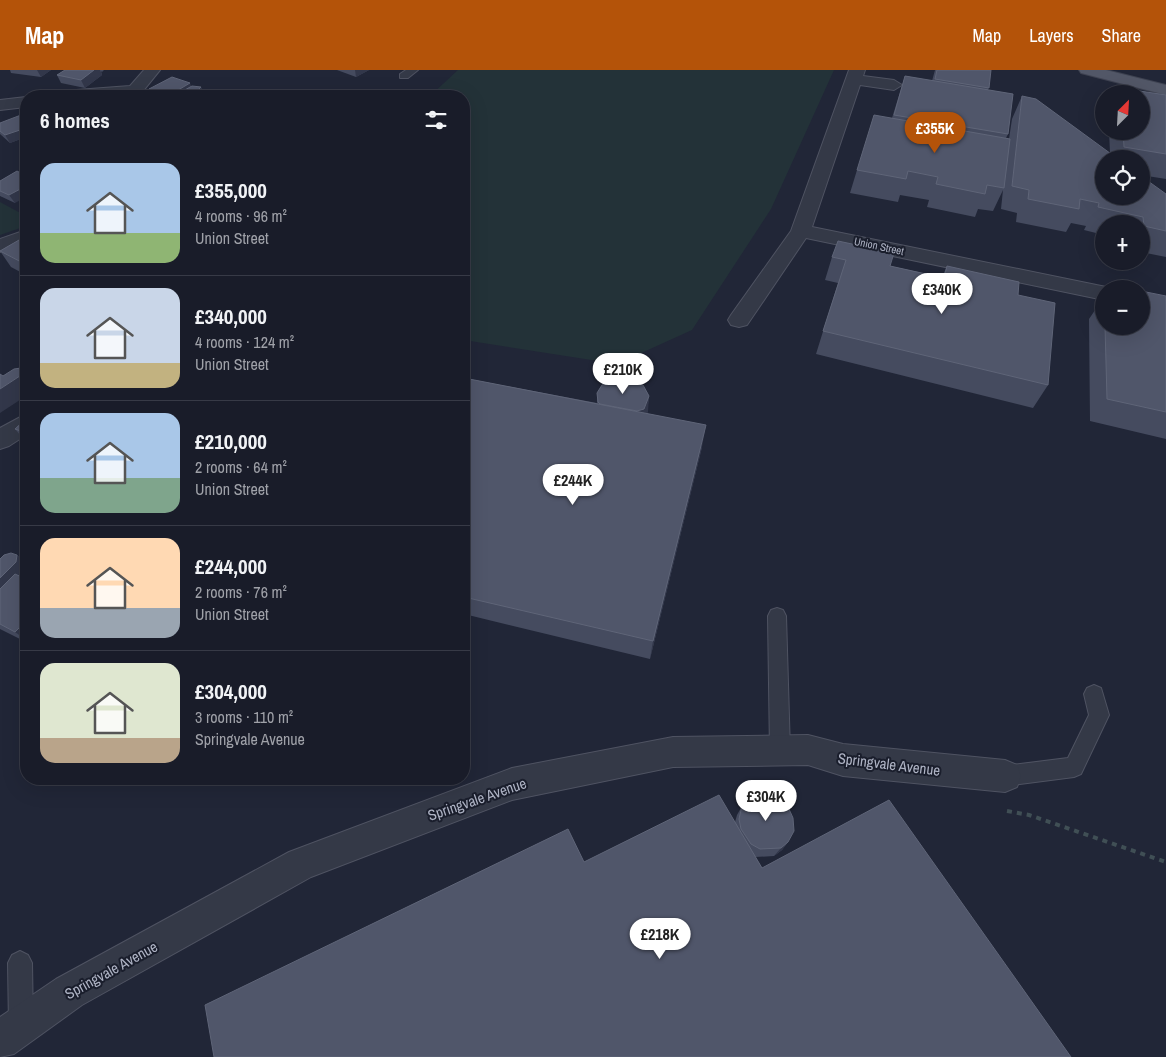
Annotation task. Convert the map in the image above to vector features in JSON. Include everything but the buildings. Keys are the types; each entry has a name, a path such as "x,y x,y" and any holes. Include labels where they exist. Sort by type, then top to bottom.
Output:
{"main road":[{"path":"1087,70 1166,90"}],"street":[{"path":"136,90 152,70"},
{"path":"739,320 801,231 855,74 894,85"},
{"path":"0,105 20,103"},
{"name":"Union Street","path":"801,231 1095,292"},
{"path":"0,246 20,238"},
{"path":"0,440 20,427"},
{"name":"Springvale Avenue","path":"10,1033 69,992 301,864 512,784 673,752 780,752 808,750 843,760 1005,776"}],"lane":[{"path":"777,616 780,752"},
{"path":"1005,776 1074,767 1100,715 1094,694"},
{"path":"10,1033 20,963"}],"path":[{"path":"1001,810 1029,816 1166,862"}],"shaded area":[{"path":"458,70 834,70 771,209 692,330 617,364 470,341 470,90 436,90"},
{"path":"0,202 20,213 20,228 0,235"}]}
